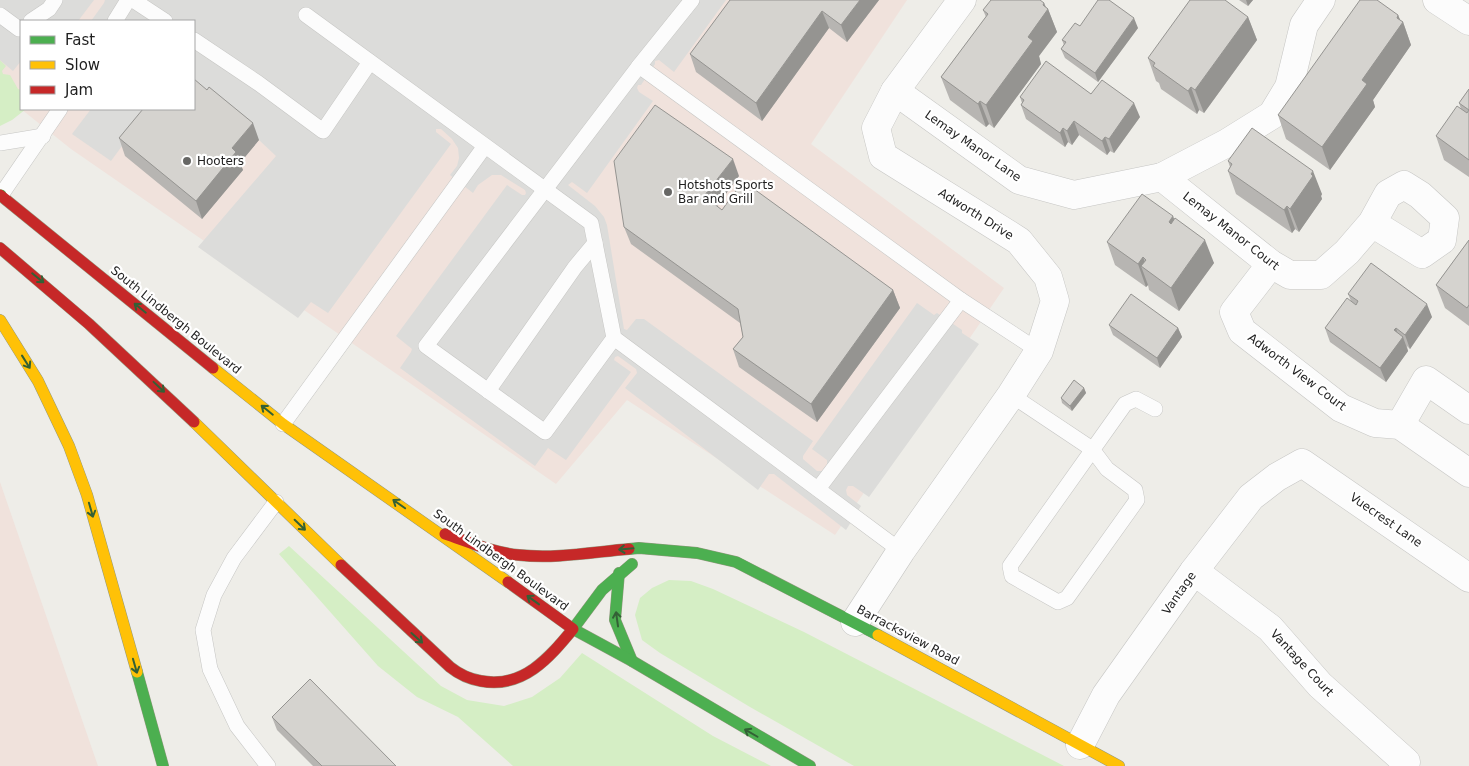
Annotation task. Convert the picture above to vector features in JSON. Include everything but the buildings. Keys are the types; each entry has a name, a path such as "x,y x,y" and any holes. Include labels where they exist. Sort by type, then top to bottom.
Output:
{"main road":[{"name":"South Lindbergh Boulevard","path":"0,196 283,424 439,532 573,629 538,668 513,680 500,682 470,679 457,672 410,631 108,339 52,289 0,248"},
{"path":"0,320 38,381 69,446 87,496 162,766"},
{"name":"Barracksview Road","path":"439,532 488,548 517,554 541,556 639,548 697,553 736,562 855,622 1120,766"},
{"name":"Barracksview Road","path":"573,629 602,590 632,563 648,557 675,552"},
{"path":"619,574 615,620 632,661"},
{"path":"573,629 632,661 810,766"}],"street":[{"name":"Adworth Drive","path":"855,622 901,551 1011,396 1039,351 1055,300 1048,277 1019,241 883,156 876,128 894,91 962,0"},
{"name":"Lemay Manor Lane","path":"894,91 1019,180 1074,195 1162,176 1227,143 1272,115 1289,87 1304,25 1321,0"},
{"path":"1437,0 1469,21"},
{"name":"Lemay Manor Court","path":"1162,176 1271,264 1290,275 1320,275 1347,252 1372,223"},
{"name":"Adworth View Court","path":"1271,264 1234,312 1242,331 1341,408 1375,423 1400,425"},
{"path":"1469,410 1426,380 1400,425 1469,473"},
{"name":"Vantage","path":"1080,745 1106,695 1194,570 1251,497 1277,477 1302,462"},
{"name":"Vuecrest Lane","path":"1302,462 1469,578"},
{"name":"Vantage Court","path":"1194,570 1270,628 1320,685 1406,762"}],"lane":[{"path":"32,20 49,9 55,0"},
{"path":"116,20 128,0"},
{"path":"133,0 163,20"},
{"path":"614,338 545,432 426,346 639,66 692,0"},
{"path":"0,15 20,28"},
{"path":"306,15 591,223 614,338 901,551"},
{"path":"195,41 323,130 370,62"},
{"path":"639,66 960,300 1039,351"},
{"path":"0,196 59,110"},
{"path":"0,143 42,136"},
{"path":"283,424 486,146"},
{"path":"488,391 570,275 595,243"},
{"path":"818,489 960,300"},
{"path":"1011,396 1092,450 1107,469 1135,490 1136,500 1067,598 1058,602 1012,576 1010,566 1092,450 1125,404 1136,399 1155,409"},
{"path":"268,766 237,726 210,669 203,630 214,595 234,558 276,502"}],"shaded area":[{"path":"0,0 907,0 811,144 1004,288 835,535 627,400 556,484 71,149 22,110 195,110 195,20 20,20 20,108 0,92"},
{"path":"0,0 94,0 79,20 20,20 20,62 13,71 0,60"},
{"path":"105,0 726,0 674,72 659,60 655,61 655,64 641,85 638,85 637,88 639,92 653,101 587,193 572,182 568,185 595,206 604,217 607,225 624,329 627,330 636,319 644,319 813,441 803,459 817,471 822,471 827,465 827,460 812,449 917,303 934,315 937,313 979,344 869,497 853,486 848,486 846,490 847,495 861,506 846,530 774,474 769,474 758,490 625,388 637,373 636,369 618,356 614,360 631,372 566,460 548,448 535,466 400,368 412,349 396,336 507,185 522,195 525,195 525,190 501,175 492,175 478,185 473,193 450,175 457,166 459,158 458,148 452,139 441,129 436,129 436,132 451,144 328,313 311,302 298,318 198,247 276,156 195,88 195,20 92,20"},
{"path":"90,110 148,110 111,161 72,134"},
{"path":"0,482 98,766 0,766"}],"green space":[{"path":"0,60 6,66 2,71 3,74 10,75 20,90 20,110 25,110 0,126"},
{"path":"289,546 441,686 467,700 504,706 532,697 560,678 582,653 713,736 771,766 513,766 458,717 417,697 378,666 279,554"},
{"path":"669,580 691,581 713,589 804,632 1064,766 854,766 750,707 660,653 642,640 635,615 640,598 652,588"}],"traffic: fast":[{"path":"629,549 639,548 697,553 736,562 878,635"},
{"path":"573,629 602,590 632,564"},
{"path":"619,573 615,620 632,661"},
{"path":"573,629 632,661 810,766"},
{"path":"137,672 163,766"}],"traffic: slow":[{"path":"0,320 38,381 69,446 87,495 137,672"},
{"path":"213,368 283,424 508,582"},
{"path":"194,422 341,565"},
{"path":"878,635 1119,766"}],"traffic: jam":[{"path":"0,195 213,368"},
{"path":"0,248 89,324 194,422"},
{"path":"445,534 491,550 519,555 560,556 629,549"},
{"path":"341,565 450,667 465,676 481,681 496,682 522,676 544,660 573,629 508,582"}],"place":[{"name":"Hooters","path":"187,161"},
{"name":"Hotshots Sports Bar and Grill","path":"668,192"}]}
